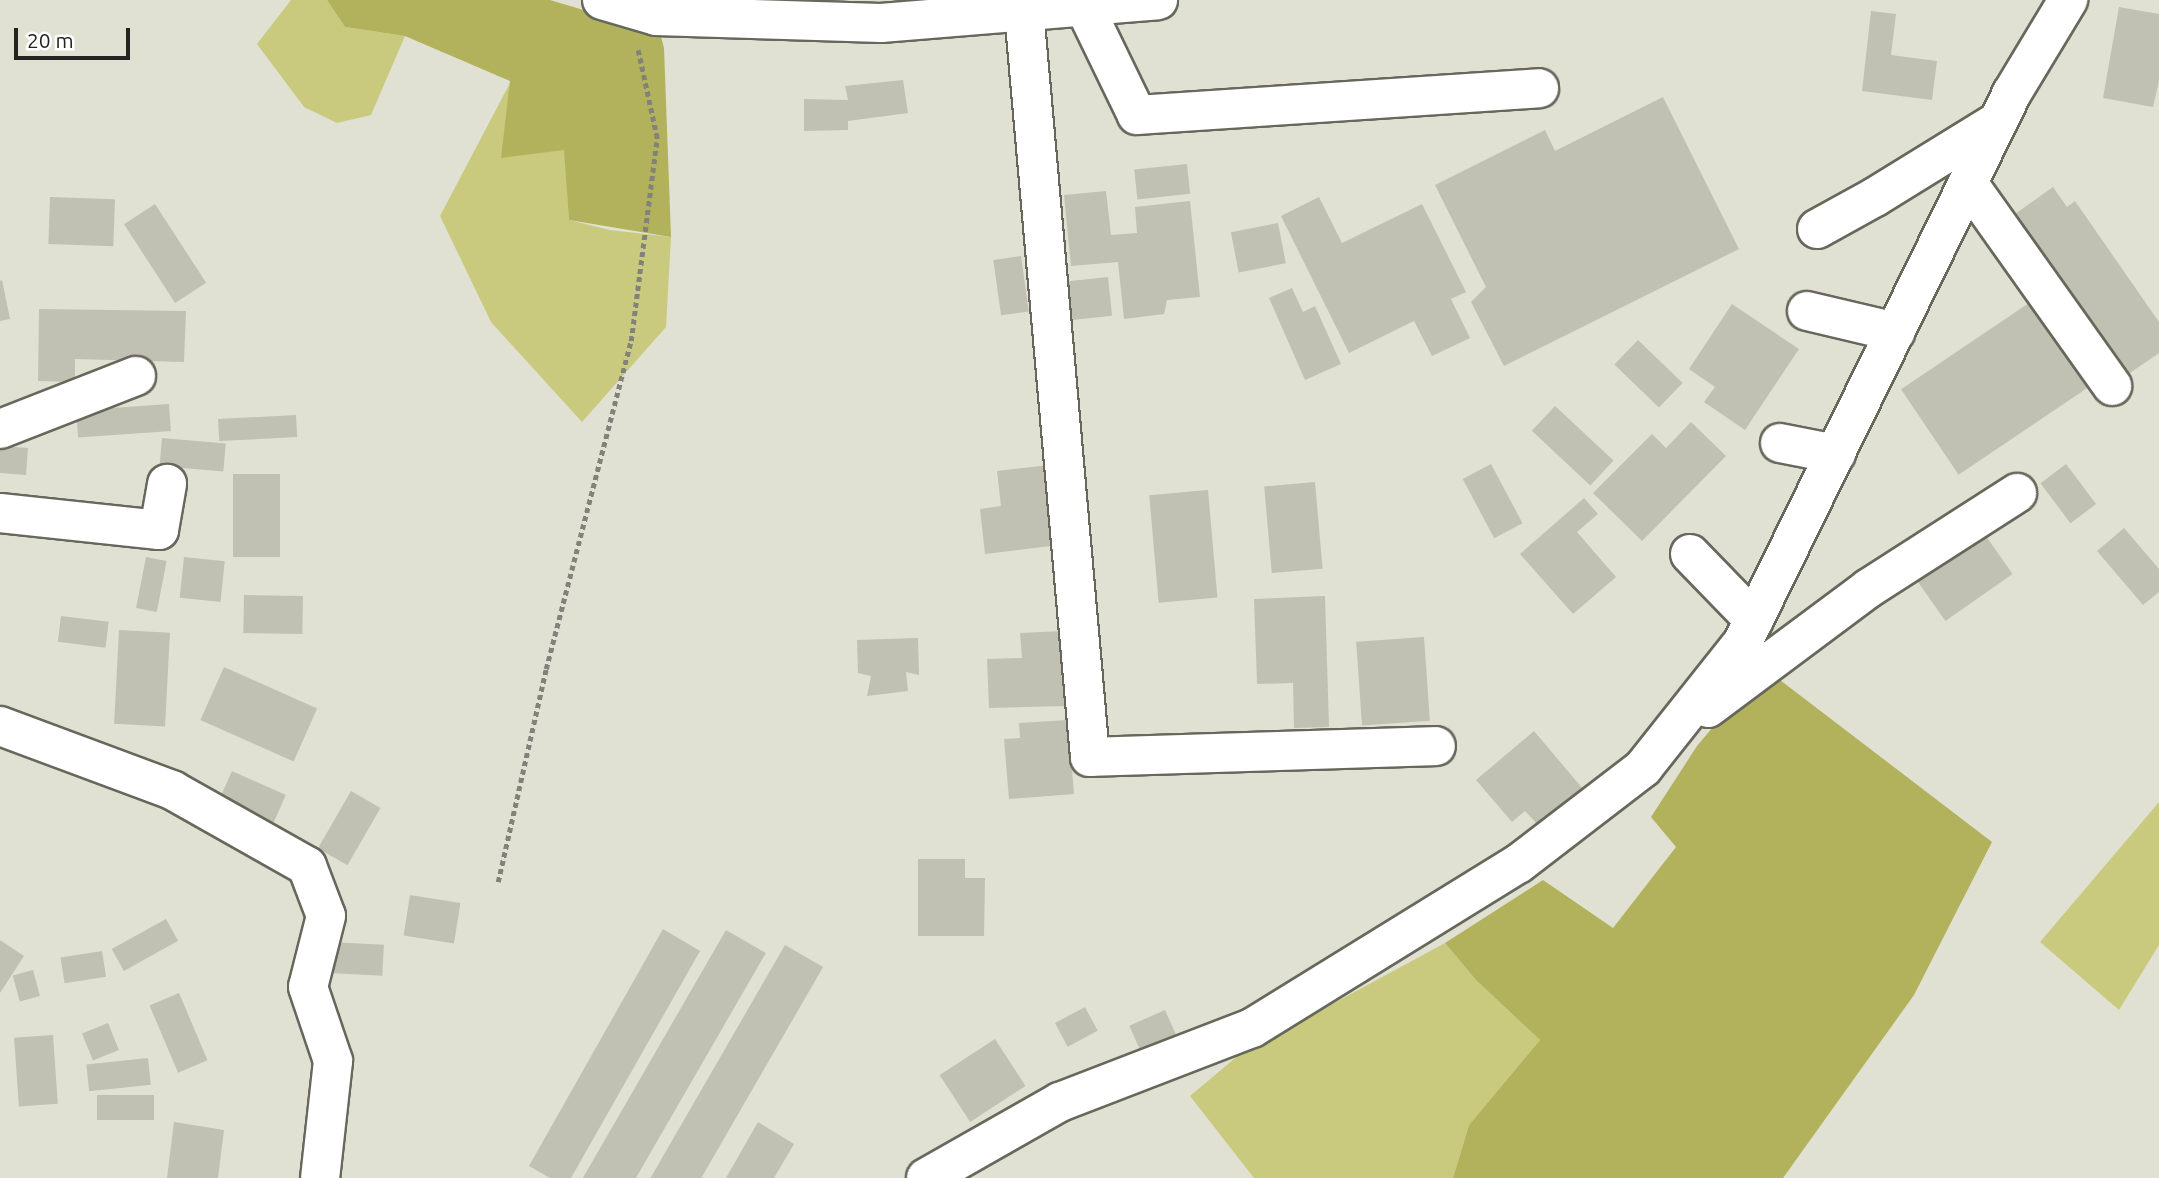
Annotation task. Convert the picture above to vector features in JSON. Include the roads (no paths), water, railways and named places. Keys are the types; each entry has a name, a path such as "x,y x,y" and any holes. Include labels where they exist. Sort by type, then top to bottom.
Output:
{"street":[{"path":"615,4 656,16 881,23 1023,6 1084,6 1158,0"},
{"path":"935,1175 1060,1102 1252,1028 1518,864 1643,768 1743,642 1998,121 2068,0"},
{"path":"1023,6 1090,757 1436,746"},
{"path":"1084,6 1138,115 1538,88"},
{"path":"1817,229 1875,197 1998,121"},
{"path":"1968,183 2112,386"},
{"path":"1807,311 1896,332"},
{"path":"0,429 136,376"},
{"path":"1780,443 1836,454"},
{"path":"0,513 159,530 167,484"},
{"path":"1667,738 1869,588 2017,493"},
{"path":"1690,554 1754,620"},
{"path":"0,726 172,790 307,866 326,916 308,987 333,1060 320,1178"}]}
